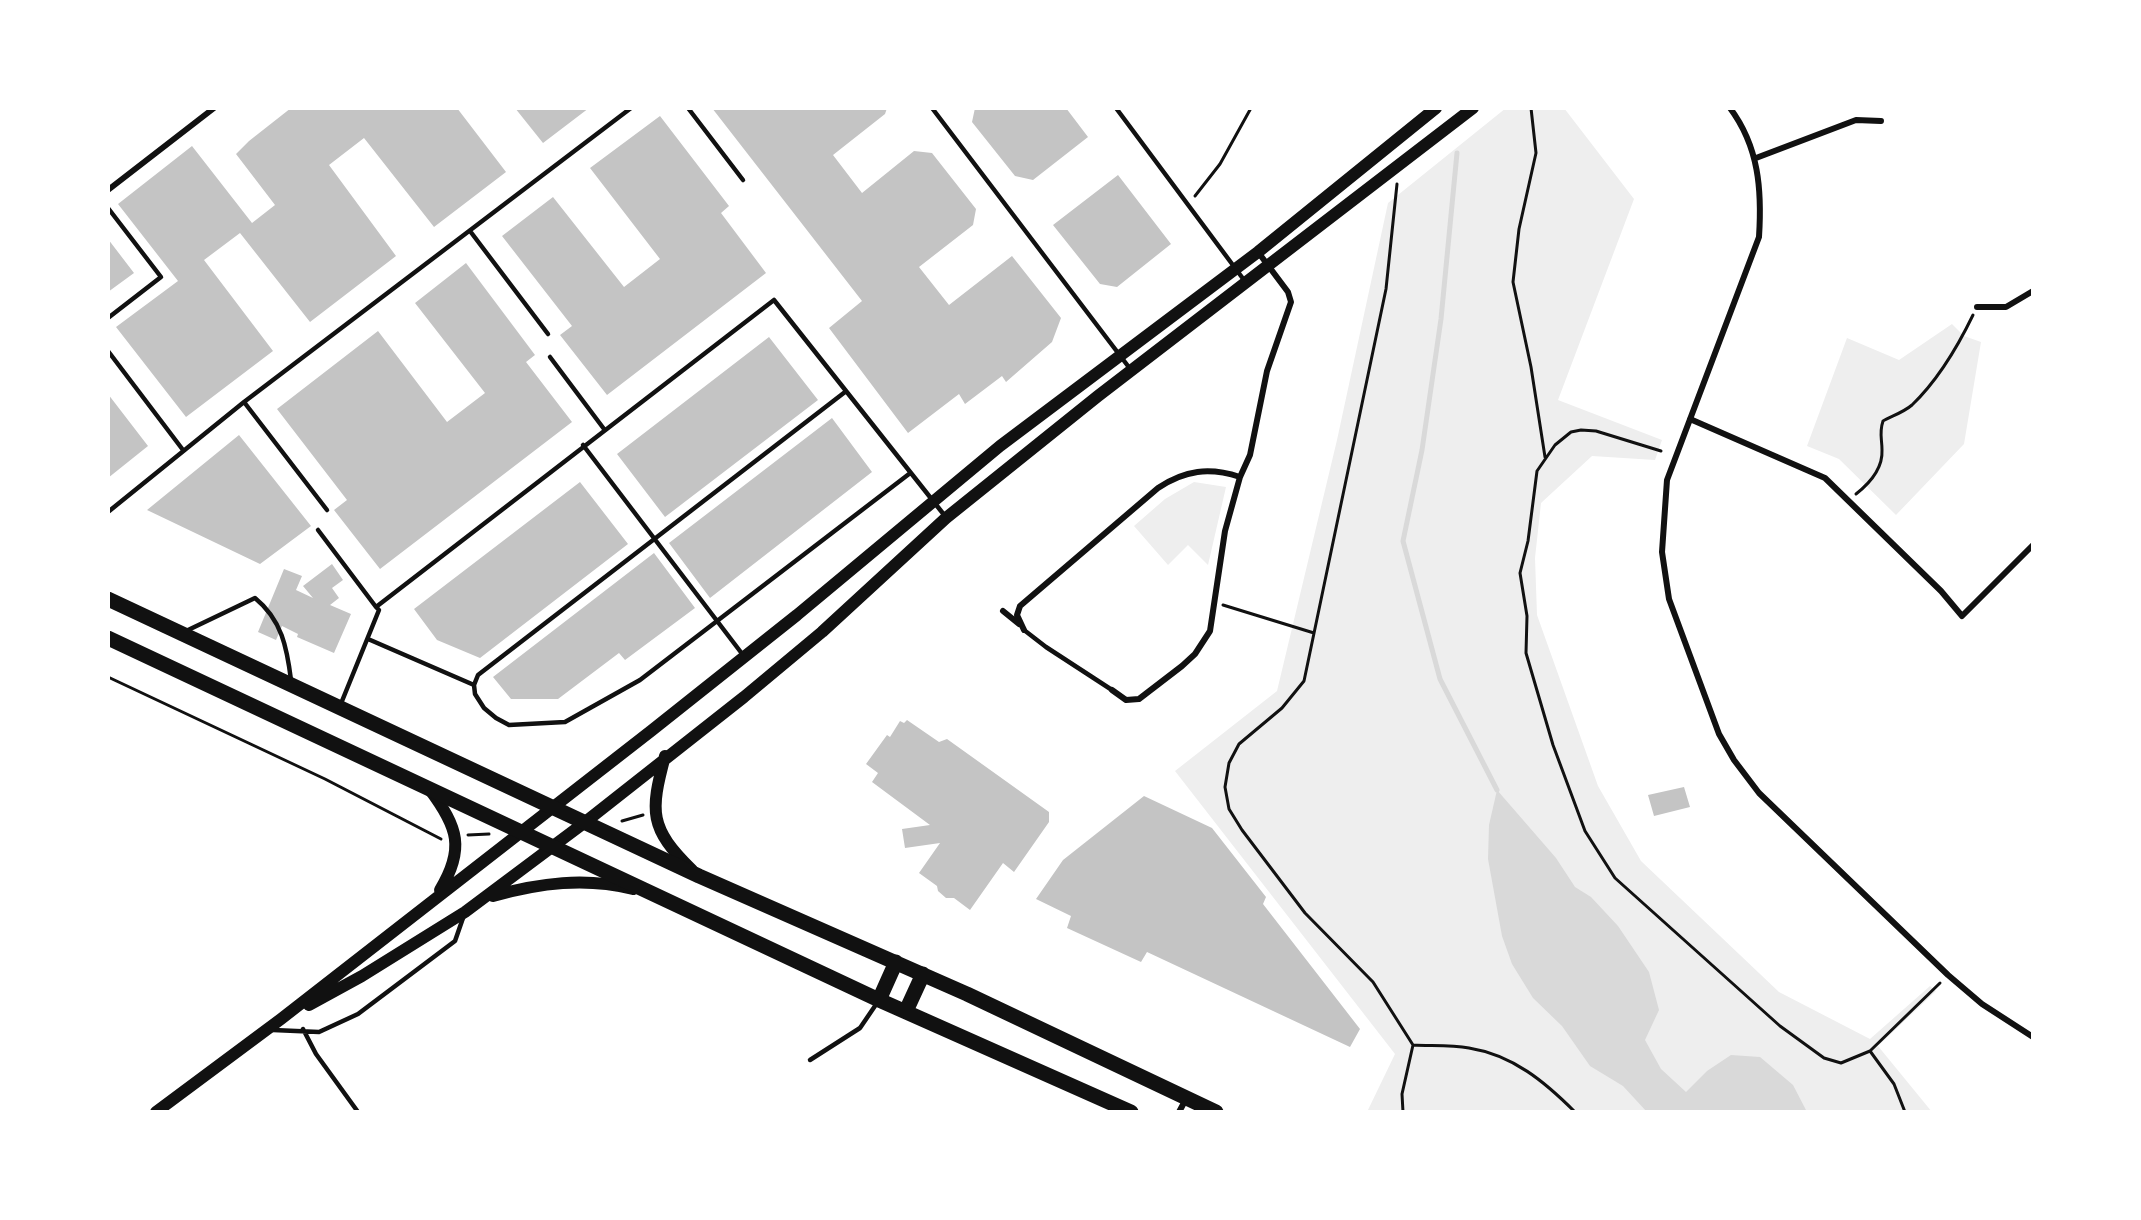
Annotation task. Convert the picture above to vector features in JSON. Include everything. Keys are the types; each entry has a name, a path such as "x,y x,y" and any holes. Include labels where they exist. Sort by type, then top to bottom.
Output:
{"main road":[{"path":"156,1112 281,1019 436,896 552,808 744,657 1000,446 1258,252 1436,108"},
{"path":"281,1019 362,976 486,898 584,823 665,756 744,697 822,632 946,518 1131,370 1473,108"},
{"path":"108,599 584,823 923,974 1216,1112"},
{"path":"108,638 879,1000 1131,1112"},
{"path":"665,756 654,800 654,813 665,840 699,876"},
{"path":"428,788 444,808 455,838 456,855 452,871 436,896"},
{"path":"486,898 536,885 582,881 611,884 653,894"},
{"path":"879,1000 896,962"},
{"path":"906,1011 923,974"}],"street":[{"path":"108,190 214,108"},
{"path":"1730,108 1756,158 1762,200 1759,237 1667,480 1662,552 1669,599 1719,734 1734,760 1759,793 1948,975 1982,1004 2033,1037"},
{"path":"1756,158 1856,120 1881,121"},
{"path":"1113,690 1126,700 1139,699 1182,666 1204,643 1210,631 1225,531 1240,477 1250,455 1267,370 1291,302 1288,292 1258,252"},
{"path":"1977,307 2006,307 2033,291"},
{"path":"1690,419 1825,478 1941,591 1962,616 2033,545"},
{"path":"1022,627 1004,611 1020,606 1144,498 1173,478 1198,471 1225,472 1240,477"},
{"path":"1020,606 1017,615 1022,627"},
{"path":"1179,1112 1186,1098"}],"lane":[{"path":"108,512 243,402 631,108"},
{"path":"688,108 743,180"},
{"path":"932,108 1131,370"},
{"path":"1116,108 1246,283"},
{"path":"108,208 161,277 108,318"},
{"path":"470,231 548,334"},
{"path":"376,607 583,445 774,300 946,518"},
{"path":"108,351 183,450"},
{"path":"550,357 604,429"},
{"path":"845,392 478,675 474,685 475,694 484,708 509,725 565,722 640,680 909,474"},
{"path":"243,402 327,510"},
{"path":"583,445 744,657"},
{"path":"318,530 379,610 339,708"},
{"path":"181,633 255,598 264,606 286,641 292,686"},
{"path":"1022,627 1072,665 1113,690"},
{"path":"368,639 474,685"},
{"path":"266,1030 303,1029 319,1032 358,1014 454,941 465,912"},
{"path":"810,1060 860,1028 879,1000"},
{"path":"303,1029 316,1054 358,1112"}],"path":[{"path":"1187,203 1202,189 1220,164 1251,108"},
{"path":"1531,108 1536,153 1519,229 1513,282 1531,367 1545,459"},
{"path":"1391,172 1398,185 1386,289 1304,681 1282,708 1239,744 1229,763 1225,787 1229,809 1242,830 1305,913 1373,982 1413,1045 1402,1094 1403,1112"},
{"path":"1849,499 1864,488 1880,469 1882,449 1878,434 1883,421 1910,407 1925,390 1965,333 1977,307"},
{"path":"1661,451 1596,431 1581,430 1571,432 1555,445 1537,471 1528,541 1520,573 1527,616 1526,653 1553,745 1585,831 1615,878 1780,1026 1824,1058 1841,1063 1870,1051 1948,975"},
{"path":"1216,603 1314,633"},
{"path":"108,677 325,779 440,839"},
{"path":"622,821 644,814"},
{"path":"1413,1045 1470,1048 1514,1062 1548,1086 1575,1112"},
{"path":"1870,1051 1894,1084 1905,1112"}],"shaded area":[{"path":"1506,108 1564,108 1634,199 1558,400 1662,440 1655,460 1592,456 1541,503 1535,558 1537,615 1598,786 1641,861 1779,992 1870,1039 1930,986 1936,991 1878,1046 1932,1112 1367,1112 1395,1054 1175,771 1277,691 1337,440 1388,203"},
{"path":"1952,324 1964,336 1981,342 1964,444 1896,515 1839,459 1807,446 1847,338 1899,360"},
{"path":"1194,482 1226,487 1208,565 1188,545 1168,565 1134,526 1165,499"},
{"path":"1497,790 1556,858 1575,887 1591,897 1618,926 1649,972 1659,1010 1645,1040 1661,1069 1686,1092 1707,1071 1731,1055 1760,1057 1793,1085 1807,1112 1647,1112 1623,1086 1590,1066 1562,1026 1533,998 1512,964 1502,936 1488,859 1489,825"}],"building":[{"path":"291,108 457,108 506,172 434,227 364,138 329,165 396,256 310,322 240,233 204,260 273,351 186,417 116,327 178,281 118,204 192,146 252,223 275,205 236,154"},
{"path":"515,108 589,108 543,143"},
{"path":"712,108 887,108 885,114 833,155 862,193 914,151 932,153 976,209 973,225 919,267 949,305 1012,256 1061,318 1052,342 1006,382 1002,376 965,404 959,394 908,433 829,328 862,301"},
{"path":"975,108 1066,108 1088,137 1033,180 1015,176 972,122"},
{"path":"660,116 729,206 721,213 766,273 607,395 560,335 572,326 502,236 553,197 624,287 660,259 590,168"},
{"path":"1118,175 1171,244 1117,287 1100,284 1053,225"},
{"path":"108,239 134,273 108,292"},
{"path":"466,263 535,355 526,362 572,422 380,569 334,510 347,500 277,409 378,331 447,422 485,393 415,303"},
{"path":"769,337 818,400 665,517 617,454"},
{"path":"108,394 148,446 108,478"},
{"path":"832,418 872,472 710,598 669,543"},
{"path":"239,435 311,526 260,564 147,510"},
{"path":"580,482 628,544 480,658 437,640 414,609"},
{"path":"654,553 695,608 625,660 619,653 558,699 511,699 493,677"},
{"path":"332,564 343,580 332,588 339,598 330,605 351,614 334,653 297,637 298,634 282,626 276,640 258,632 284,569 302,576 296,590 313,598 303,586"},
{"path":"907,720 939,742 947,739 1049,812 1049,822 1014,872 1003,863 970,910 954,898 946,898 938,891 937,886 919,873 940,843 905,848 902,829 930,825 872,782 878,773 866,764 887,735 890,737 900,721 904,723"},
{"path":"1684,787 1690,807 1654,816 1648,795"},
{"path":"1144,796 1212,828 1266,897 1263,904 1360,1029 1350,1047 1147,952 1141,962 1067,928 1071,916 1036,899 1063,860"}],"waterway":[{"path":"1457,153 1441,319 1422,450 1403,541 1440,679 1497,790"}]}
